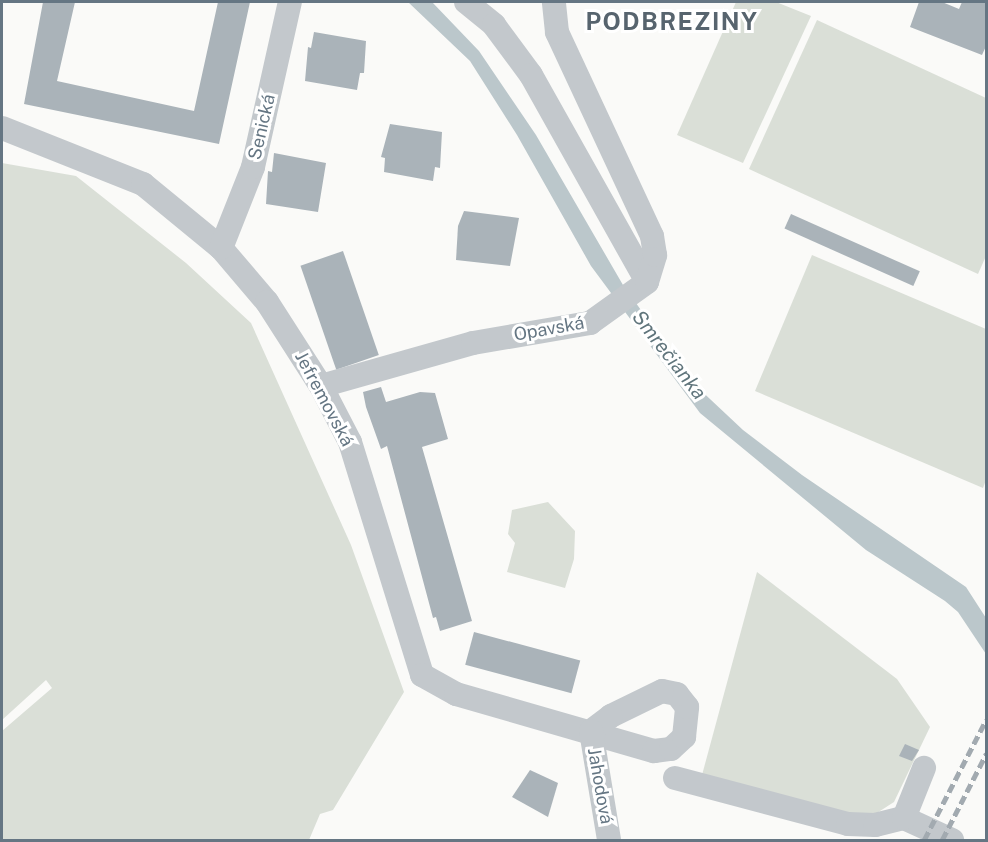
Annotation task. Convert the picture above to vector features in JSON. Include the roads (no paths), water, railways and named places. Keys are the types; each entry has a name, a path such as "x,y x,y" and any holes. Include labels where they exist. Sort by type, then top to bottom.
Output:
{"street":[{"name":"Senická","path":"220,248 253,166 290,2"},
{"path":"466,2 494,25 531,75 647,282"},
{"path":"554,2 557,32 652,236 655,255 647,282"},
{"name":"Jefremovská","path":"2,128 143,184 220,248 267,302 321,386 350,442 422,675 456,694 591,731"},
{"name":"Opavská","path":"321,386 473,343 590,323 647,282"},
{"name":"Jahodová","path":"591,731 609,840"},
{"path":"903,818 924,768"},
{"path":"675,777 848,824 874,825 903,818 952,840"}],"water":[{"name":"Smrečianka","path":"408,2 432,2 479,51 536,135 623,285 694,384 743,430 802,475 966,587 986,618 986,654 958,612 945,601 866,550 700,413 591,266 517,135 470,61"}],"railway":[{"path":"924,840 986,720"},
{"path":"942,840 986,754"}],"district":[{"name":"PODBREZINY","path":"672,22"}]}
